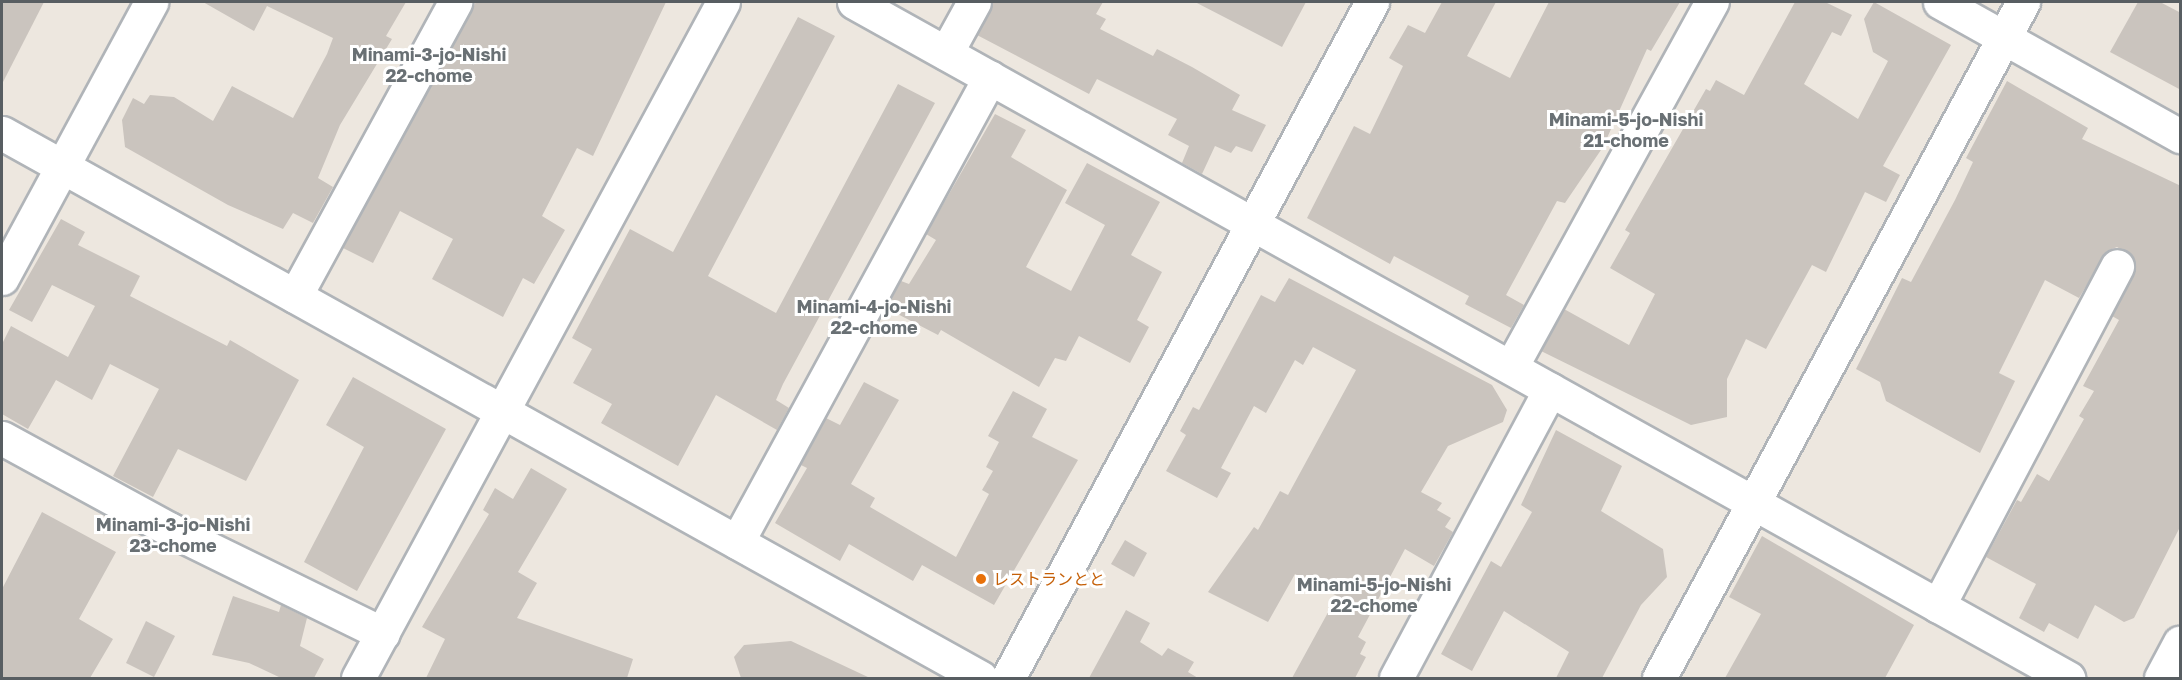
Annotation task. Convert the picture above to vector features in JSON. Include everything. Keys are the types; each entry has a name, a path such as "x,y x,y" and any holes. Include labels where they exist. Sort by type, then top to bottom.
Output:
{"street":[{"path":"2,278 151,2"},
{"path":"295,296 455,2"},
{"path":"358,678 723,2"},
{"path":"854,2 2068,678"},
{"path":"946,53 974,2"},
{"path":"1008,678 1372,2"},
{"path":"1510,367 1712,2"},
{"path":"1940,2 2181,136"},
{"path":"1659,678 2023,2"},
{"path":"737,542 990,77"},
{"path":"2,133 981,678"},
{"path":"1938,606 2117,266"},
{"path":"1396,678 1550,389"},
{"path":"2,438 169,529 383,634"},
{"path":"2161,678 2181,643"}],"building":[{"path":"2,2 44,2 2,84"},
{"path":"203,2 406,2 386,36 392,39 340,125 318,178 333,187 313,223 293,213 283,229 228,205 125,147 122,120 133,98 144,104 150,95 174,97 213,121 232,86 293,118 333,38 267,6 254,31"},
{"path":"476,2 666,2 593,156 577,148 542,216 565,230 534,284 523,278 503,317 432,279 453,239 400,211 373,263 343,248"},
{"path":"993,2 1103,2 1096,14 1106,19 1100,29 1153,56 1157,49 1192,67 1240,95 1232,110 1266,125 1252,152 1236,146 1231,153 1215,146 1202,174 1182,163 1189,146 1168,135 1177,119 1097,79 1089,94 977,35"},
{"path":"1195,2 1306,2 1282,47"},
{"path":"1442,2 1496,2 1467,56 1510,78 1549,2 1680,2 1651,51 1647,49 1603,147 1565,203 1557,201 1506,295 1524,305 1511,328 1465,304 1469,296 1394,256 1390,264 1307,218 1354,126 1370,134 1403,66 1389,58 1408,25 1425,33"},
{"path":"1795,2 1825,2 1852,15 1841,36 1832,32 1804,84 1858,119 1888,61 1873,52 1864,19 1874,2 1951,45 1883,166 1900,175 1886,202 1865,192 1826,272 1812,265 1766,349 1746,339 1727,379 1727,417 1691,425 1541,351 1564,309 1629,345 1655,294 1610,268 1630,233 1625,230 1706,89 1710,91 1716,80 1744,95"},
{"path":"2138,2 2160,2 2181,13 2181,90 2110,52"},
{"path":"798,17 835,36 708,276 776,313 898,84 935,103 783,384 776,400 789,408 777,430 716,395 678,466 601,423 612,404 573,383 592,349 572,338 630,229 673,252"},
{"path":"2007,81 2088,128 2082,139 2181,186 2181,525 2134,618 2124,622 2095,605 2078,639 2049,623 2044,632 2019,618 2036,584 1986,557 2017,500 2021,502 2037,474 2049,481 2084,419 2079,416 2094,391 2083,386 2119,320 2112,316 2134,274 2132,256 2117,247 2107,251 2079,298 2045,280 1999,373 2015,381 1980,453 1886,401 1880,382 1856,369 1902,278 1911,282 1955,200 1973,162 1966,158"},
{"path":"995,114 1026,130 1011,157 1067,190 1026,267 1071,291 1105,225 1065,203 1087,163 1160,202 1131,255 1162,272 1137,320 1149,327 1130,363 1079,336 1066,361 1055,358 1039,387 941,330 938,335 886,308 901,281 909,284 936,240 926,234"},
{"path":"61,219 85,232 78,245 140,276 130,296 227,346 230,340 299,380 246,481 178,449 153,497 113,476 159,389 110,364 92,400 56,380 28,429 2,414 2,344 11,326 68,357 95,306 52,285 32,322 9,310"},
{"path":"1289,278 1492,385 1507,410 1503,422 1448,446 1421,492 1442,503 1437,510 1451,518 1445,527 1453,532 1434,566 1405,549 1358,637 1366,642 1360,654 1366,657 1355,678 1292,678 1337,596 1295,574 1268,622 1208,592 1254,527 1258,530 1280,491 1288,495 1356,370 1313,347 1303,365 1295,360 1266,413 1254,406 1221,468 1231,473 1217,498 1166,471 1186,435 1180,431 1193,407 1199,410 1261,295 1275,302"},
{"path":"353,377 446,429 357,591 304,562 364,447 326,425"},
{"path":"864,382 899,400 851,484 875,498 870,507 956,557 989,494 982,490 993,471 986,467 999,442 988,436 1013,391 1047,409 1032,437 1078,460 994,605 922,565 913,581 849,544 840,561 775,523 807,468 801,465 826,418 840,425"},
{"path":"1556,430 1622,466 1601,511 1663,549 1667,577 1641,605 1602,678 1556,678 1569,652 1504,611 1472,671 1441,654 1491,561 1501,567 1532,512 1521,505"},
{"path":"531,468 567,489 518,572 537,583 517,618 633,659 627,678 426,678 445,639 422,627 489,514 483,510 495,488 513,499"},
{"path":"42,512 116,552 79,619 113,639 90,678 2,678 2,589"},
{"path":"1762,536 1914,625 1885,678 1725,678 1761,614 1729,597"},
{"path":"1125,540 1147,553 1134,577 1111,564"},
{"path":"233,596 279,612 281,605 307,618 300,646 324,659 314,678 281,678 249,663 212,655"},
{"path":"1126,610 1150,623 1140,642 1162,656 1168,648 1194,662 1188,672 1198,678 1089,678"},
{"path":"146,621 175,636 154,677 126,663"},
{"path":"791,641 870,678 741,678 734,657 744,645"}],"place":[{"name":"レストランとと","path":"981,579"}],"district":[{"name":"Minami-3-jo-Nishi 22-chome","path":"429,65"},
{"name":"Minami-5-jo-Nishi 21-chome","path":"1626,130"},
{"name":"Minami-4-jo-Nishi 22-chome","path":"874,317"},
{"name":"Minami-3-jo-Nishi 23-chome","path":"173,535"},
{"name":"Minami-5-jo-Nishi 22-chome","path":"1374,595"}]}
